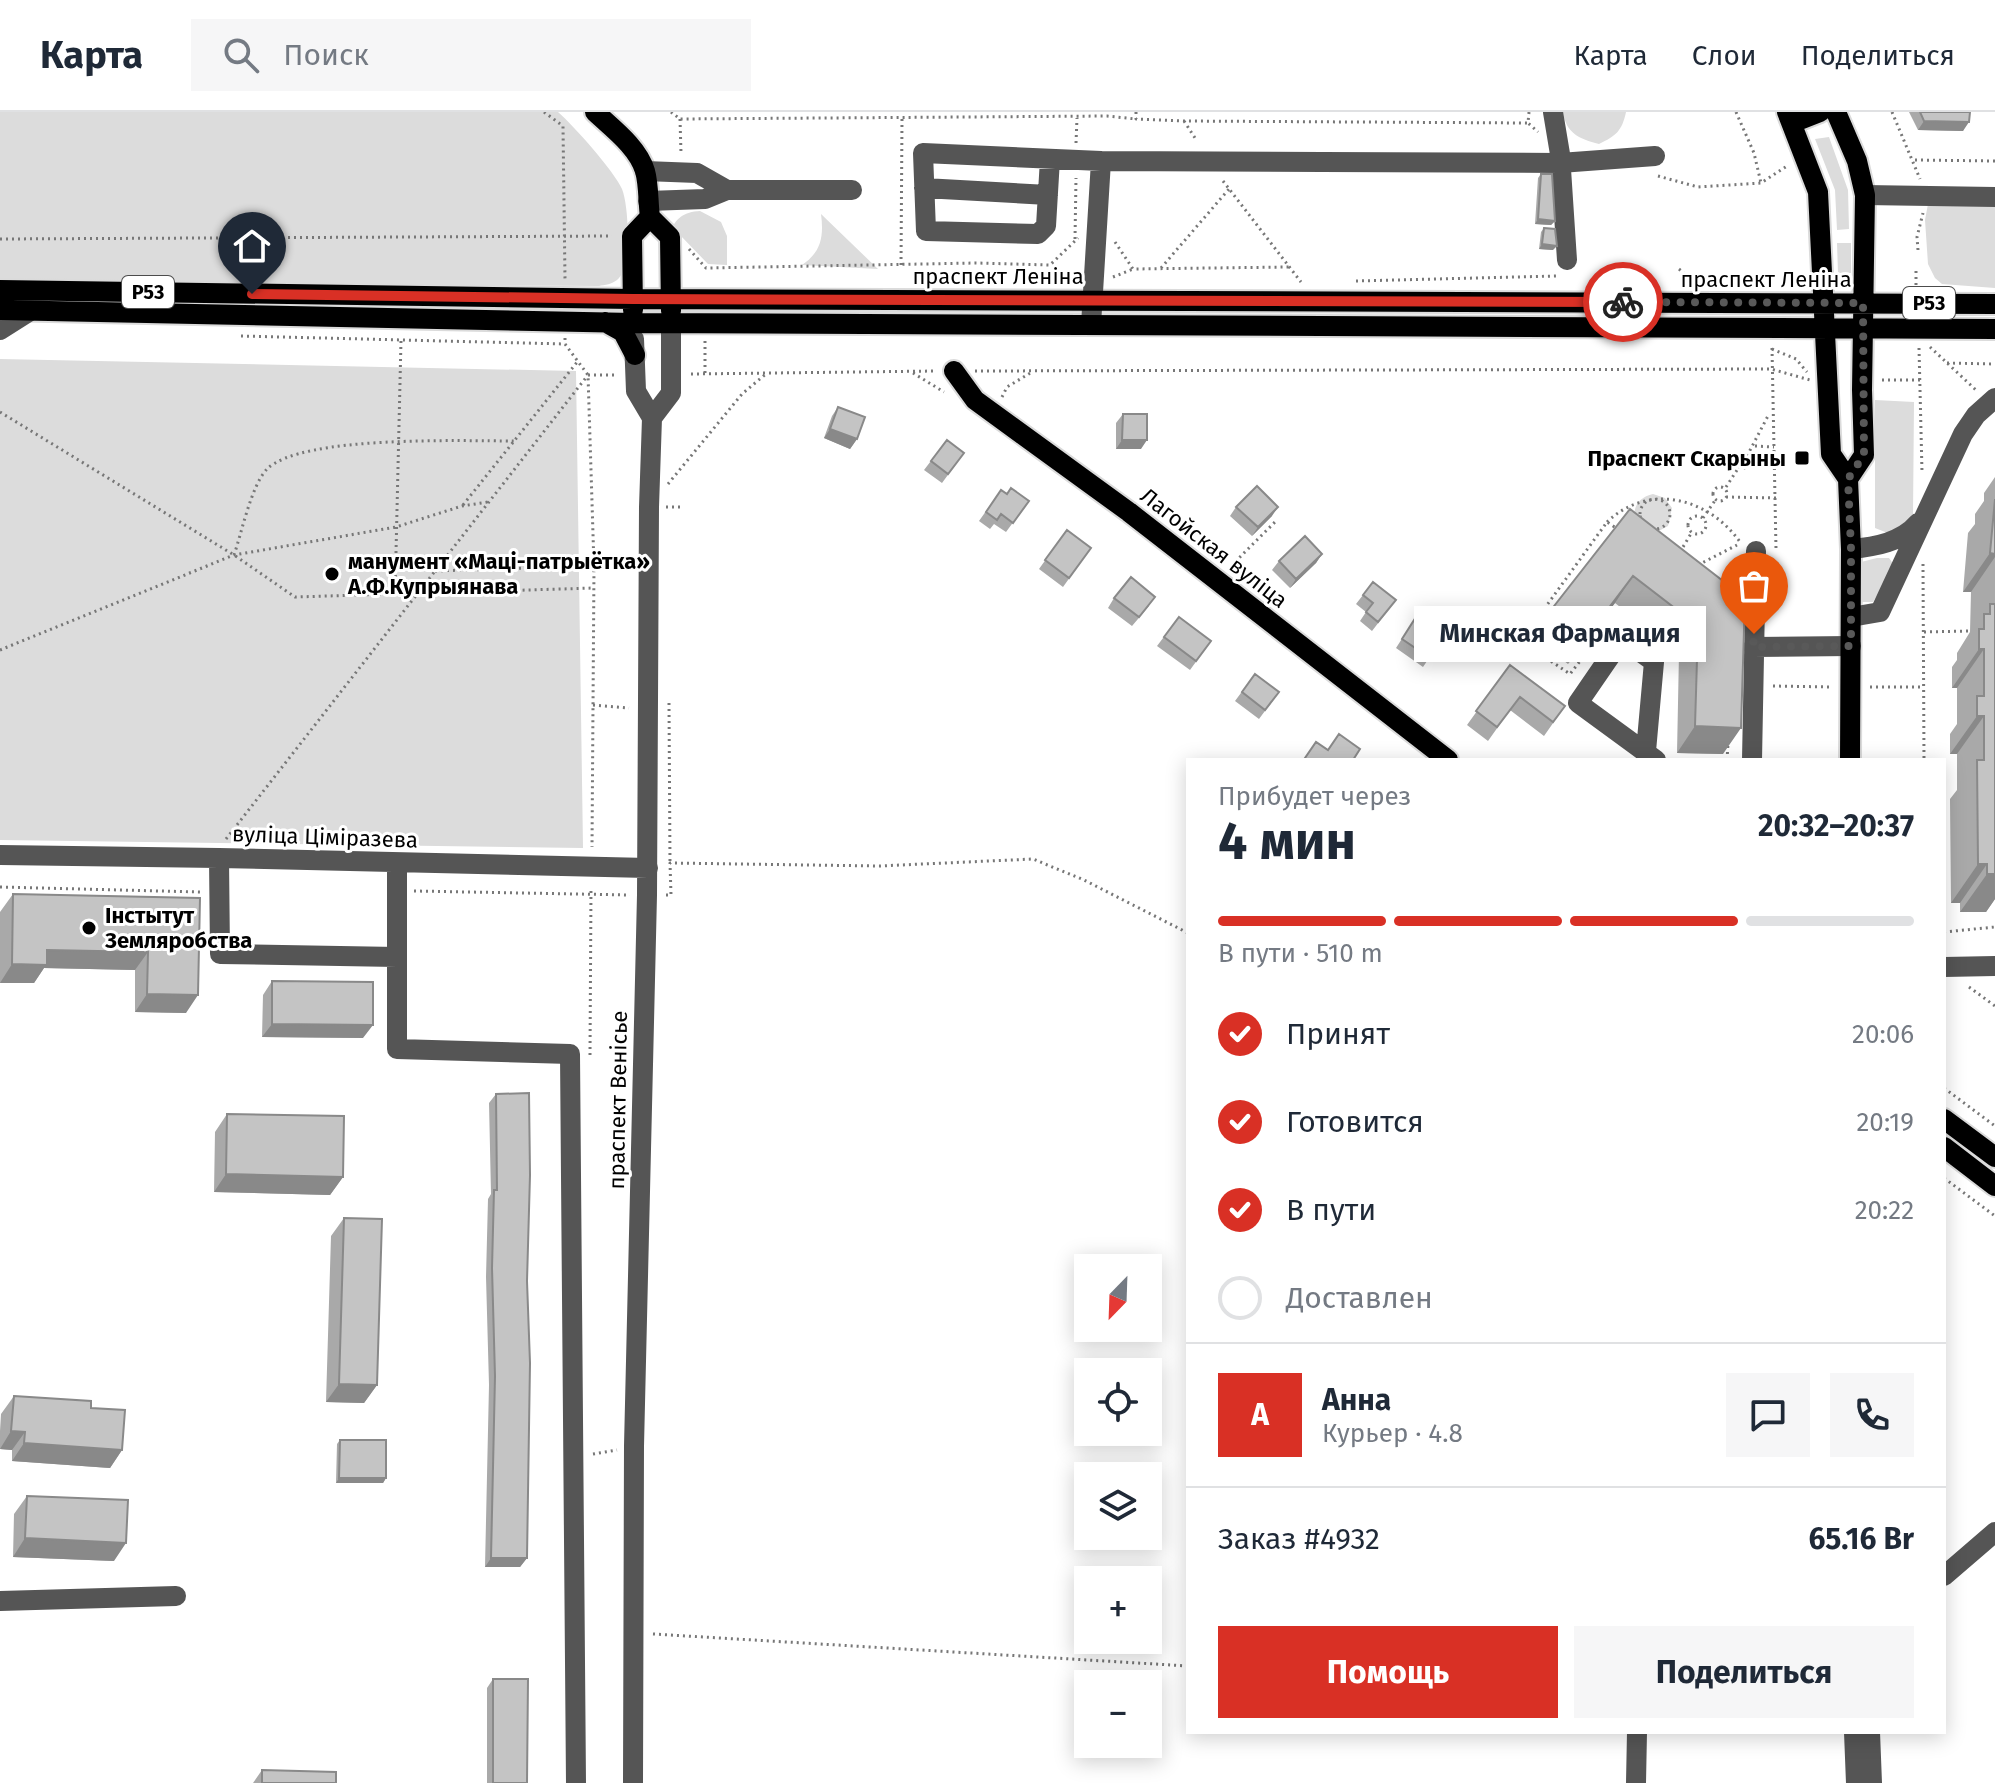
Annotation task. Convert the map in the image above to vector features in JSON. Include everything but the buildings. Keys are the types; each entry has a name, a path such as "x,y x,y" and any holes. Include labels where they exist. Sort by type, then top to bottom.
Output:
{"main road":[{"path":"595,112 637,156 645,171 649,209 670,237 671,323"},
{"path":"1820,112 1789,117 1818,192 1831,454 1848,479 1851,549 1850,758"},
{"path":"1836,112 1857,161 1865,195 1864,455 1848,479"},
{"path":"633,323 632,236 649,209"},
{"name":"праспект Леніна","path":"0,290 633,299 1995,304"},
{"name":"Р53","path":"0,310 633,323 1995,329"},
{"path":"605,322 623,332 635,365"},
{"name":"Лагойская вуліца","path":"954,371 975,400 1129,512 1445,758"},
{"path":"1946,1120 1995,1157"},
{"path":"1946,1149 1995,1186"}],"street":[{"path":"1553,112 1569,268"},
{"path":"1050,159 1046,226 1038,234 926,231 923,153 1101,161 1560,163 1655,156"},
{"path":"1091,325 1101,161"},
{"path":"645,171 697,173 727,190"},
{"path":"924,188 1048,195"},
{"path":"649,209 705,199 727,190 852,190"},
{"path":"1865,195 1995,197"},
{"path":"0,330 30,311"},
{"name":"праспект Венісье","path":"633,323 636,391 652,418 648,868 634,1446 633,1783"},
{"name":"праспект Венісье","path":"652,418 671,393 671,323"},
{"path":"1851,617 1880,612 1963,434 1976,415 1992,400"},
{"path":"1851,549 1908,535 1923,517"},
{"path":"1752,758 1753,647 1760,547"},
{"path":"1622,639 1654,662 1651,756 1578,703 1622,639"},
{"path":"1753,647 1851,646"},
{"name":"вуліца Ціміразева","path":"0,855 648,868"},
{"path":"215,858 220,954 397,957"},
{"path":"397,863 397,1049 570,1054 576,1783"},
{"path":"1951,973 1995,966"},
{"path":"1946,1574 1995,1532"},
{"path":"0,1601 176,1596"},
{"path":"1636,1783 1637,1734"},
{"path":"1854,1734 1856,1783"},
{"path":"1870,1734 1872,1783"}],"path":[{"path":"544,112 563,126 565,236"},
{"path":"671,112 680,119 1107,116 1184,121 1528,123"},
{"path":"881,112 881,119"},
{"path":"979,112 979,118"},
{"path":"1136,112 1136,119"},
{"path":"1736,112 1754,153 1761,183 1788,165"},
{"path":"1892,112 1926,197 1917,237 1918,250"},
{"path":"901,265 902,119"},
{"path":"1184,121 1229,189 1300,282"},
{"path":"1913,160 1995,161"},
{"path":"1161,268 1229,189"},
{"path":"0,239 632,236"},
{"path":"688,247 706,268 976,263 1050,265 1075,239 1096,237 1113,238 1133,269"},
{"path":"1113,277 1133,269 1289,267"},
{"path":"1347,281 1569,268"},
{"path":"1679,269 1685,274"},
{"path":"228,335 565,344 588,375"},
{"path":"1918,337 1923,479"},
{"path":"395,595 401,340"},
{"path":"671,374 1771,369 1772,341"},
{"path":"1927,345 1992,400"},
{"path":"1772,349 1796,359 1806,368 1809,380"},
{"path":"462,506 578,361"},
{"path":"1946,363 1995,364"},
{"path":"215,858 588,375 635,365"},
{"path":"1002,401 1007,387 1035,370"},
{"path":"667,507 668,484 742,394 767,373"},
{"path":"1747,456 1755,446 1771,410"},
{"path":"0,412 234,555 295,597 594,588"},
{"path":"234,555 257,487 267,470 279,462 310,451 347,444 514,441"},
{"path":"1755,446 1774,447"},
{"path":"1726,497 1725,488 1739,467 1737,458 1743,454 1747,456 1750,460 1748,466 1739,467"},
{"path":"1716,499 1713,494 1715,489 1720,486 1725,488"},
{"path":"1716,499 1777,498"},
{"path":"1596,641 1570,674 1521,641 1607,522 1630,505 1651,499 1678,499 1725,524 1741,543 1693,567 1694,570"},
{"path":"1651,499 1661,499 1670,510 1669,520 1658,529 1647,527 1639,514 1642,504 1651,499"},
{"path":"1703,518 1716,499"},
{"path":"0,650 234,555 396,527 462,506 488,502"},
{"path":"1697,516 1703,518 1706,523 1704,531 1699,534 1692,532 1690,521 1697,516"},
{"path":"1219,582 1277,520"},
{"path":"1607,522 1618,530"},
{"path":"1658,529 1660,539"},
{"path":"1670,550 1680,552 1692,532"},
{"path":"1760,547 1776,543"},
{"path":"1923,560 1924,758"},
{"path":"435,571 594,566"},
{"path":"1924,632 1982,631"},
{"path":"397,891 671,895 669,693"},
{"path":"593,705 648,710"},
{"path":"1727,758 1728,732"},
{"path":"670,863 879,866 1033,859 1084,880 1186,932"},
{"path":"0,887 211,892"},
{"path":"1946,932 1995,927"},
{"path":"1951,973 1995,1006"},
{"path":"1946,1089 1995,1126"},
{"path":"1946,1179 1995,1216"},
{"path":"589,1455 634,1446"},
{"path":"633,1633 1186,1666"}],"shaded area":[{"path":"0,112 558,112 593,149 622,189 627,222 625,264 617,280 599,286 0,283"},
{"path":"1563,112 1626,112 1617,132 1599,144 1585,140 1570,130"},
{"path":"1829,137 1848,190 1849,229 1837,230 1835,190 1815,139"},
{"path":"1928,204 1995,205 1995,288 1942,284 1935,278 1928,264 1925,220"},
{"path":"700,211 721,222 727,236 727,265 708,264 679,234 670,233 681,217"},
{"path":"821,214 878,269 802,265 820,243"},
{"path":"1837,243 1851,243 1851,273 1838,273"},
{"path":"0,359 576,371 583,848 0,840"},
{"path":"1875,400 1914,402 1913,517 1890,534 1875,528"},
{"path":"1653,494 1665,498 1672,508 1668,526 1657,532 1634,515 1639,501"},
{"path":"1889,558 1894,565 1873,602 1861,602 1861,562"}],"way so far":[{"path":"1623,302 1863,303 1864,455 1848,479 1851,646 1753,647 1754,634"}],"place":[{"name":"Праспект Скарыны","path":"1802,458"},
{"name":"манумент «Маці-патрыётка» А.Ф.Купрыянава","path":"332,574"},
{"name":"Минская Фармация","path":"1754,634"},
{"name":"Інстытут Земляробства","path":"89,928"}],"route":[{"path":"252,294 633,299 1623,302"}]}
